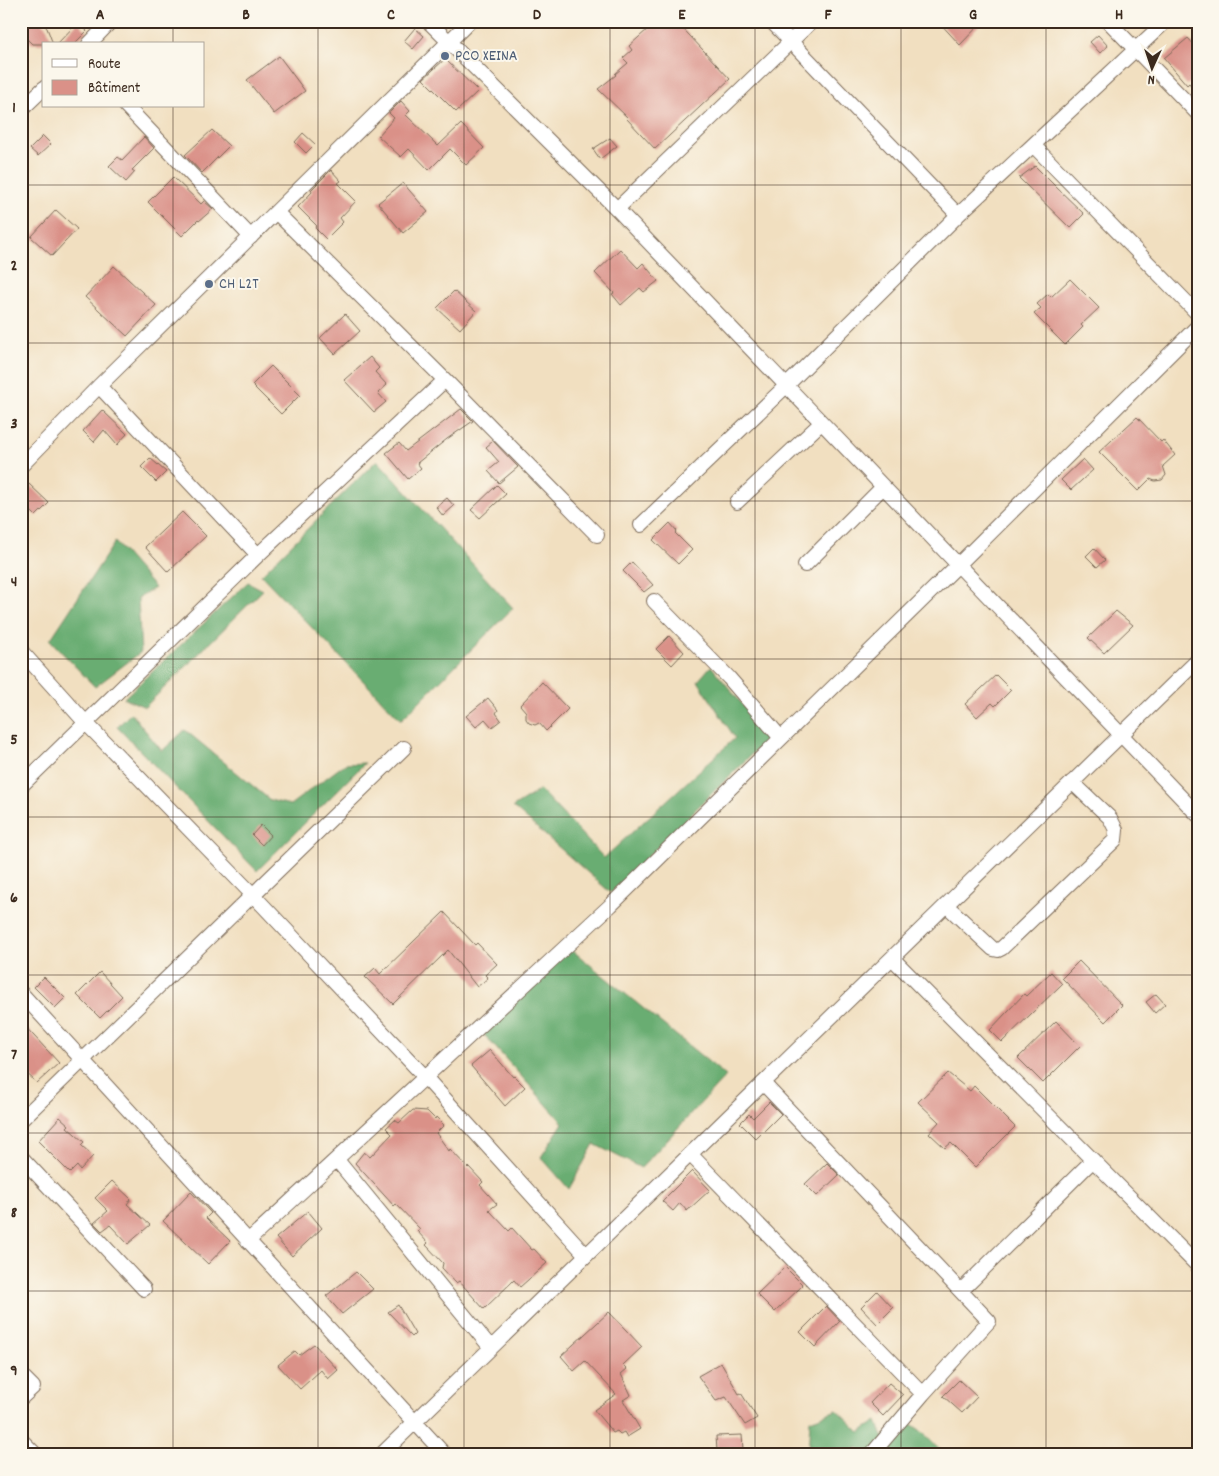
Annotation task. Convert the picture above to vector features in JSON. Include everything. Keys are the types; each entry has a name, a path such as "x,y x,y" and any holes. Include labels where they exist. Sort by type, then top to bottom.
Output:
{"street":[{"path":"90,42 112,21"},
{"path":"428,21 617,209 1198,815"},
{"path":"21,466 99,386 470,21"},
{"path":"771,21 958,215"},
{"path":"617,209 812,21"},
{"path":"1108,21 1198,114"},
{"path":"641,525 786,386 958,215 1166,21"},
{"path":"21,110 42,90"},
{"path":"128,108 251,237"},
{"path":"1033,145 1198,314"},
{"path":"276,212 597,535"},
{"path":"248,1241 611,905 958,565 1198,326"},
{"path":"21,786 258,555 445,380"},
{"path":"99,386 258,555"},
{"path":"737,502 821,423"},
{"path":"805,565 883,487"},
{"path":"654,601 728,678 782,738"},
{"path":"21,651 85,722 253,895 424,1077 586,1255"},
{"path":"381,1455 1198,660"},
{"path":"21,1120 404,748"},
{"path":"946,905 993,949 998,950 1115,840 1116,830 1110,818 1072,782"},
{"path":"892,958 1198,1266"},
{"path":"21,993 445,1455"},
{"path":"763,1083 989,1321 923,1394 872,1455"},
{"path":"690,1154 923,1394"},
{"path":"21,1157 144,1290"},
{"path":"337,1160 491,1348"},
{"path":"961,1291 1093,1160"},
{"path":"21,1375 33,1387 21,1398"},
{"path":"21,1440 36,1455"}],"green space":[{"path":"377,460 513,608 401,720 261,575"},
{"path":"115,542 155,588 138,598 141,652 95,687 50,640"},
{"path":"248,582 263,590 145,707 124,698"},
{"path":"711,666 769,737 611,893 513,807 540,790 604,858 735,738 698,681"},
{"path":"131,713 162,751 185,730 270,800 290,805 345,764 365,763 257,871 117,727"},
{"path":"567,946 726,1076 641,1168 594,1144 569,1189 541,1157 563,1123 479,1029"},
{"path":"837,1410 860,1432 877,1421 883,1437 908,1422 920,1430 946,1455 866,1455 857,1447 854,1455 808,1455 810,1420"}],"building":[{"path":"32,21 40,21 47,28 52,42 32,44 21,33"},
{"path":"657,21 676,21 730,79 655,149 628,118 598,89 628,63 623,58 632,50 629,46"},
{"path":"938,21 983,21 960,45"},
{"path":"78,22 87,31 76,42 59,42"},
{"path":"415,28 424,36 413,49 404,41"},
{"path":"1098,35 1108,46 1100,53 1090,42"},
{"path":"1188,38 1198,49 1198,93 1189,83 1187,85 1164,58"},
{"path":"279,56 305,91 274,114 247,80"},
{"path":"445,59 478,91 456,112 423,79"},
{"path":"401,101 410,111 406,115 438,146 461,124 484,148 466,165 450,149 429,170 409,149 401,157 378,136 394,118 389,113"},
{"path":"212,130 229,146 202,173 185,155"},
{"path":"303,133 315,144 306,153 295,142"},
{"path":"43,136 51,144 38,156 30,149"},
{"path":"144,137 154,148 132,170 135,172 126,182 109,166 118,157 122,160"},
{"path":"610,138 617,146 600,159 593,149"},
{"path":"1035,166 1084,214 1070,228 1019,178"},
{"path":"331,170 341,181 338,183 356,201 340,218 343,222 326,239 315,228 317,226 298,207 312,192 311,190"},
{"path":"173,177 201,204 204,201 213,209 198,220 182,236 148,202"},
{"path":"403,183 428,212 403,233 378,203"},
{"path":"56,210 77,229 52,256 31,237"},
{"path":"620,249 638,268 643,263 658,281 644,292 640,288 621,305 612,294 614,293 595,273"},
{"path":"114,266 156,305 127,336 85,297"},
{"path":"1070,279 1099,308 1081,325 1083,327 1065,345 1034,314 1041,308 1037,304 1048,294 1051,297"},
{"path":"454,291 476,311 460,329 437,308"},
{"path":"345,314 360,331 335,354 320,338"},
{"path":"370,357 379,368 375,372 387,385 378,393 386,402 374,412 344,380"},
{"path":"271,366 300,395 281,414 252,385"},
{"path":"461,409 473,421 417,463 421,468 408,479 386,453 399,443 406,451"},
{"path":"102,410 127,434 117,445 104,430 94,442 83,431"},
{"path":"1137,417 1161,442 1163,440 1175,455 1163,466 1166,475 1162,480 1155,481 1150,479 1138,491 1099,452"},
{"path":"493,441 518,467 499,483 488,471 499,462 486,447"},
{"path":"150,458 166,472 156,482 141,467"},
{"path":"1083,459 1093,470 1071,490 1061,480"},
{"path":"29,484 49,503 36,516 21,501 21,491"},
{"path":"497,485 506,494 480,518 471,510"},
{"path":"447,498 454,506 443,516 436,507"},
{"path":"182,512 206,536 168,572 145,547"},
{"path":"670,523 677,531 675,533 692,550 678,564 653,540"},
{"path":"1094,548 1105,560 1097,567 1086,556"},
{"path":"632,562 653,585 644,592 623,571"},
{"path":"1116,611 1133,625 1104,653 1088,638"},
{"path":"669,636 684,652 672,665 656,649"},
{"path":"996,675 1011,690 995,706 992,703 977,717 965,704"},
{"path":"542,682 568,709 546,731 539,723 535,725 529,723 526,719 526,712 520,705"},
{"path":"488,698 498,710 496,713 501,720 492,727 485,719 476,727 466,716"},
{"path":"261,825 271,835 262,845 252,835"},
{"path":"444,912 475,945 477,943 497,964 485,975 488,978 477,987 448,950 393,1004 365,977 375,968 380,974"},
{"path":"1079,961 1122,1005 1105,1022 1062,978"},
{"path":"100,972 122,996 100,1018 77,995"},
{"path":"1051,972 1062,984 1002,1042 990,1030 1024,994 1026,996"},
{"path":"44,977 65,998 55,1008 34,987"},
{"path":"1156,994 1165,1004 1155,1013 1146,1002"},
{"path":"1056,1021 1080,1046 1043,1083 1018,1058"},
{"path":"21,1022 59,1063 37,1083 21,1068"},
{"path":"490,1050 513,1077 525,1087 505,1106 471,1066"},
{"path":"948,1073 970,1091 974,1086 1015,1127 975,1167 951,1143 945,1148 929,1133 939,1122 918,1102"},
{"path":"769,1102 781,1114 756,1139 740,1123 749,1114 753,1118"},
{"path":"413,1110 427,1111 444,1125 436,1133 449,1151 450,1149 483,1182 480,1185 497,1204 489,1210 509,1231 512,1228 547,1263 520,1287 514,1280 484,1309 459,1281 456,1283 442,1268 443,1263 426,1245 428,1243 417,1231 420,1229 396,1204 394,1206 355,1163 364,1152 370,1157 392,1134 386,1128 395,1120 399,1123"},
{"path":"60,1117 69,1125 67,1127 84,1142 81,1145 93,1156 80,1170 77,1166 70,1173 38,1141"},
{"path":"827,1163 839,1175 817,1196 805,1184"},
{"path":"692,1171 710,1190 687,1211 680,1203 673,1211 662,1201"},
{"path":"112,1181 131,1199 127,1204 150,1225 128,1244 110,1225 102,1231 94,1223 108,1211 95,1198"},
{"path":"191,1192 211,1213 206,1218 230,1241 208,1264 163,1221"},
{"path":"308,1211 322,1228 292,1256 276,1238"},
{"path":"785,1267 803,1285 775,1312 757,1294"},
{"path":"356,1272 373,1289 342,1314 326,1296"},
{"path":"877,1291 893,1308 877,1324 861,1307"},
{"path":"398,1305 415,1334 412,1337 388,1312"},
{"path":"826,1306 840,1321 815,1347 800,1332"},
{"path":"609,1312 642,1347 623,1365 627,1369 621,1374 631,1395 623,1400 640,1429 627,1437 624,1432 620,1434 617,1431 613,1433 594,1410 616,1394 585,1361 574,1371 561,1356"},
{"path":"314,1344 338,1370 328,1379 321,1370 300,1389 278,1365 295,1351 299,1355"},
{"path":"721,1363 739,1394 741,1393 757,1418 745,1425 726,1397 716,1401 698,1376"},
{"path":"959,1380 977,1397 962,1413 943,1396"},
{"path":"889,1383 903,1395 883,1416 870,1403"},
{"path":"742,1435 743,1450 717,1451 716,1436"}],"place":[{"name":"PCO XEINA","path":"445,56"},
{"name":"CH L2T","path":"209,284"}]}
